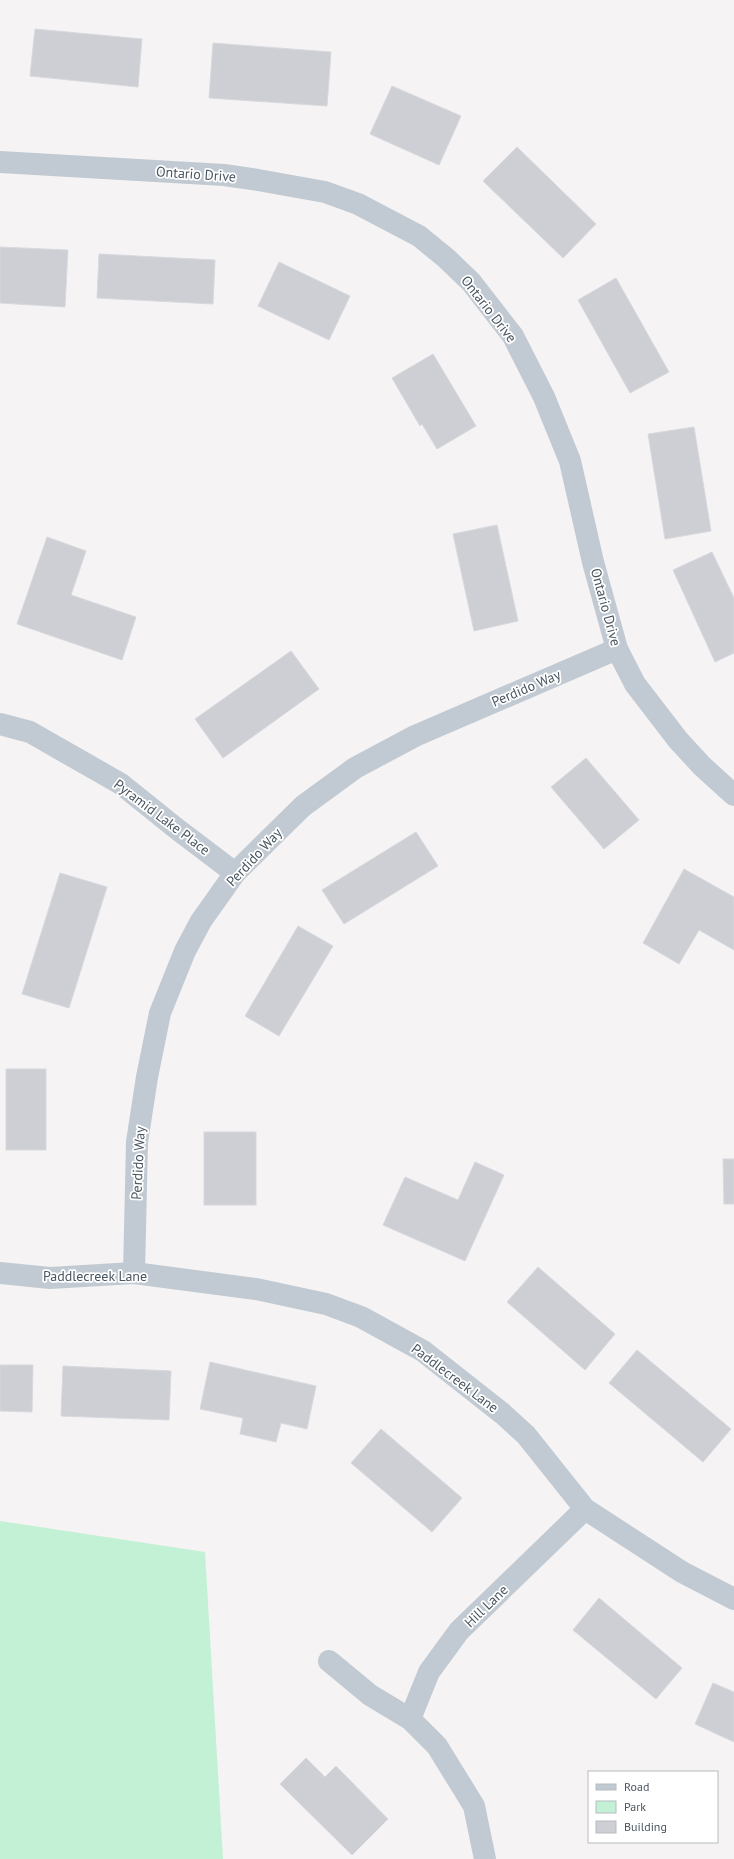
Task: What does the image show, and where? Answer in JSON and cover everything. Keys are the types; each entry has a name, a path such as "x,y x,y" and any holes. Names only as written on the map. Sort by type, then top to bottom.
{"street":[{"name":"Ontario Drive","path":"0,162 224,175 258,180 325,192 358,204 419,236 471,282 513,336 544,397 570,461 593,562 617,649 636,684 678,740 702,766 734,795"},
{"name":"Perdido Way","path":"134,1273 137,1142 147,1077 160,1013 185,951 201,921 235,873 303,806 355,768 415,736 617,649"},
{"name":"Pyramid Lake Place","path":"0,724 30,732 121,784 176,830 235,873"},
{"name":"Paddlecreek Lane","path":"0,1273 50,1278 134,1273 256,1289 326,1304 360,1317 423,1351 503,1414 526,1435 586,1509 682,1572 734,1599"},
{"name":"Hill Lane","path":"410,1719 429,1672 459,1631 586,1509"},
{"path":"329,1661 370,1695 410,1719 437,1746 474,1806 485,1859"}],"green space":[{"path":"0,1521 205,1552 223,1859 0,1859"}],"building":[{"path":"35,29 142,39 138,87 30,76"},
{"path":"213,43 331,52 327,106 209,98"},
{"path":"392,86 461,116 439,165 370,134"},
{"path":"517,147 596,224 563,258 483,181"},
{"path":"0,247 68,250 65,307 0,303"},
{"path":"99,254 215,260 213,304 97,298"},
{"path":"279,262 350,296 329,340 258,306"},
{"path":"616,278 669,372 630,393 578,300"},
{"path":"433,354 476,426 437,449 422,424 420,426 392,378"},
{"path":"694,427 711,531 665,539 648,434"},
{"path":"497,525 518,621 474,631 453,534"},
{"path":"47,537 86,551 71,595 136,617 122,660 17,624"},
{"path":"712,552 734,598 734,653 715,662 673,570"},
{"path":"291,651 319,689 223,758 195,719"},
{"path":"586,758 639,820 604,849 551,787"},
{"path":"416,832 438,866 344,924 322,890"},
{"path":"684,869 734,897 734,950 699,930 679,964 643,943"},
{"path":"60,873 107,887 69,1008 22,994"},
{"path":"298,926 333,946 279,1036 245,1016"},
{"path":"6,1069 46,1069 46,1150 6,1150"},
{"path":"204,1132 256,1132 256,1205 204,1205"},
{"path":"723,1159 734,1159 734,1204 724,1204"},
{"path":"475,1162 504,1175 465,1261 383,1225 405,1177 458,1200"},
{"path":"538,1267 615,1334 585,1370 507,1302"},
{"path":"637,1350 731,1429 703,1462 609,1383"},
{"path":"210,1362 316,1386 307,1429 281,1423 276,1442 240,1434 243,1418 200,1409"},
{"path":"0,1365 33,1365 32,1412 0,1411"},
{"path":"63,1366 171,1371 169,1420 61,1416"},
{"path":"381,1429 462,1498 432,1532 351,1463"},
{"path":"599,1598 682,1668 656,1699 573,1630"},
{"path":"713,1683 734,1692 734,1742 695,1724"},
{"path":"306,1758 325,1777 336,1766 388,1819 352,1855 280,1784"}]}
